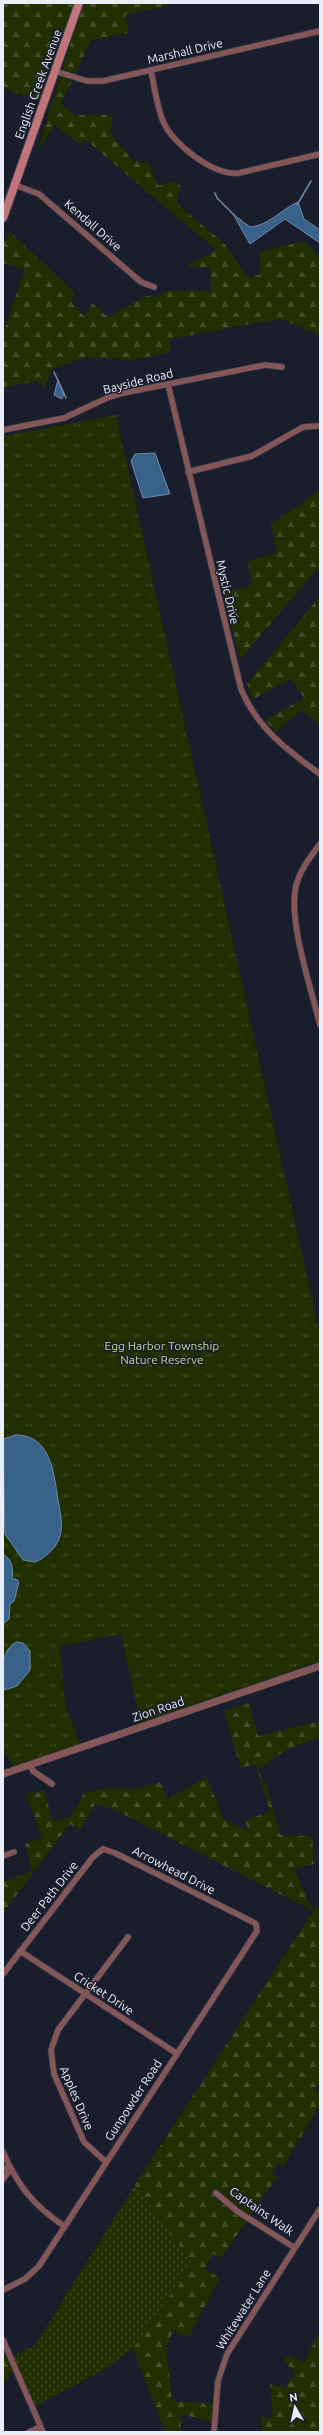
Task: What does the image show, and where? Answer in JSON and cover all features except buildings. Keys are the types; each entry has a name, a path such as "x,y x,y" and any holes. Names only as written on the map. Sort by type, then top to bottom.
{"main road":[{"name":"English Creek Avenue","path":"3,218 79,3"}],"street":[{"name":"Marshall Drive","path":"55,71 84,80 99,82 320,31"},
{"path":"151,70 165,126 175,138 210,167 224,173 239,173 320,154"},
{"name":"Kendall Drive","path":"15,185 37,193 141,282 154,287"},
{"name":"Bayside Road","path":"3,430 64,418 115,395 265,365 282,367"},
{"name":"Mystic Drive","path":"168,384 234,664 245,698 257,719 271,735 320,774"},
{"path":"188,472 252,456 303,427 318,426"},
{"path":"320,844 302,870 296,885 294,905 298,934 320,1025"},
{"name":"Zion Road","path":"3,1774 320,1666"},
{"path":"30,1765 33,1771 52,1784"},
{"name":"Arrowhead Drive","path":"98,1851 103,1849 115,1852 239,1915"},
{"name":"Deer Path Drive","path":"3,1974 98,1851"},
{"path":"3,1856 14,1852"},
{"name":"Gunpowder Road","path":"3,2290 25,2279 39,2266 176,2054 255,1936 257,1931 256,1924 239,1915"},
{"name":"Apples Drive","path":"106,2162 84,2142 54,2074 51,2060 54,2036 128,1937"},
{"name":"Cricket Drive","path":"20,1951 176,2054"},
{"path":"3,2152 25,2192 36,2206 64,2226"},
{"path":"3,2168 11,2169"},
{"path":"3,2179 11,2169"},
{"name":"Captains Walk","path":"216,2193 237,2211 294,2248"},
{"name":"Whitewater Lane","path":"214,2432 218,2381 227,2354 320,2208"},
{"path":"3,2340 41,2429 29,2432"}],"green space":[{"path":"3,3 75,3 67,28 55,45 47,69 40,102 3,88"},
{"path":"83,3 177,3 125,15 129,33 91,40 61,104 75,115 113,115 110,133 133,161 148,162 159,186 171,181 180,185 177,204 224,243 248,278 260,274 260,251 305,241 320,257 320,335 280,319 169,339 171,352 132,360 86,357 51,370 45,389 38,381 3,387 3,333 25,270 3,263 3,247 9,231 75,293 71,302 85,317 92,303 108,317 146,296 156,297 166,291 211,291 210,267 185,267 216,250 85,139 80,144 55,125 37,152"},
{"name":"Egg Harbor Township Nature Reserve","path":"116,415 320,1335 320,1661 140,1723 121,1634 60,1646 65,1703 80,1745 15,1767 3,1750 3,436"},
{"path":"320,490 320,566 240,659 223,592 252,586 248,561 277,553 271,524"},
{"path":"320,596 320,725 301,710 276,732 265,720 304,698 291,679 253,699 247,684"},
{"path":"249,1703 258,1736 320,1721 320,1737 279,1754 259,1771 267,1787 280,1835 312,1836 314,1864 294,1869 311,1907 320,1908 320,2082 315,2090 320,2094 320,2105 283,2167 278,2162 271,2173 277,2177 221,2258 213,2254 205,2269 220,2278 188,2338 174,2330 166,2346 172,2401 217,2404 217,2424 182,2414 180,2432 165,2432 133,2349 192,2263 135,2185 313,1911 111,1808 95,1804 80,1830 70,1824 3,1913 3,1882 32,1871 25,1844 42,1838 26,1794 44,1790 53,1822 72,1816 84,1793 107,1788 136,1789 161,1782 167,1799 207,1777 223,1819 248,1830 245,1820 270,1812 256,1764 241,1768 224,1711"},
{"path":"135,2185 192,2263 133,2349 103,2370 32,2408 10,2358 35,2345"},
{"path":"320,2330 320,2432 261,2432 261,2416 273,2418 270,2384 285,2388 295,2373 284,2361 288,2355 304,2363"},
{"path":"3,2342 15,2370 3,2383"}],"water":[{"path":"298,202 304,219 320,230 320,243 285,219 250,244 233,214 250,227 257,226"},
{"path":"58,380 64,394 62,399 54,395"},
{"path":"155,453 170,494 143,498 131,461 135,454"},
{"path":"16,1435 28,1437 37,1442 44,1449 49,1458 55,1479 61,1514 61,1530 57,1543 49,1553 35,1562 23,1560 5,1534 3,1439"},
{"path":"3,1554 11,1562 12,1579 16,1579 19,1582 14,1601 10,1604 9,1619 3,1624"},
{"path":"17,1642 23,1643 30,1651 30,1670 17,1686 4,1690 2,1677 3,1663 7,1650 11,1645"}],"waterway":[{"path":"297,205 311,181"},
{"path":"215,193 217,198 234,215"},
{"path":"54,372 66,398"}]}
